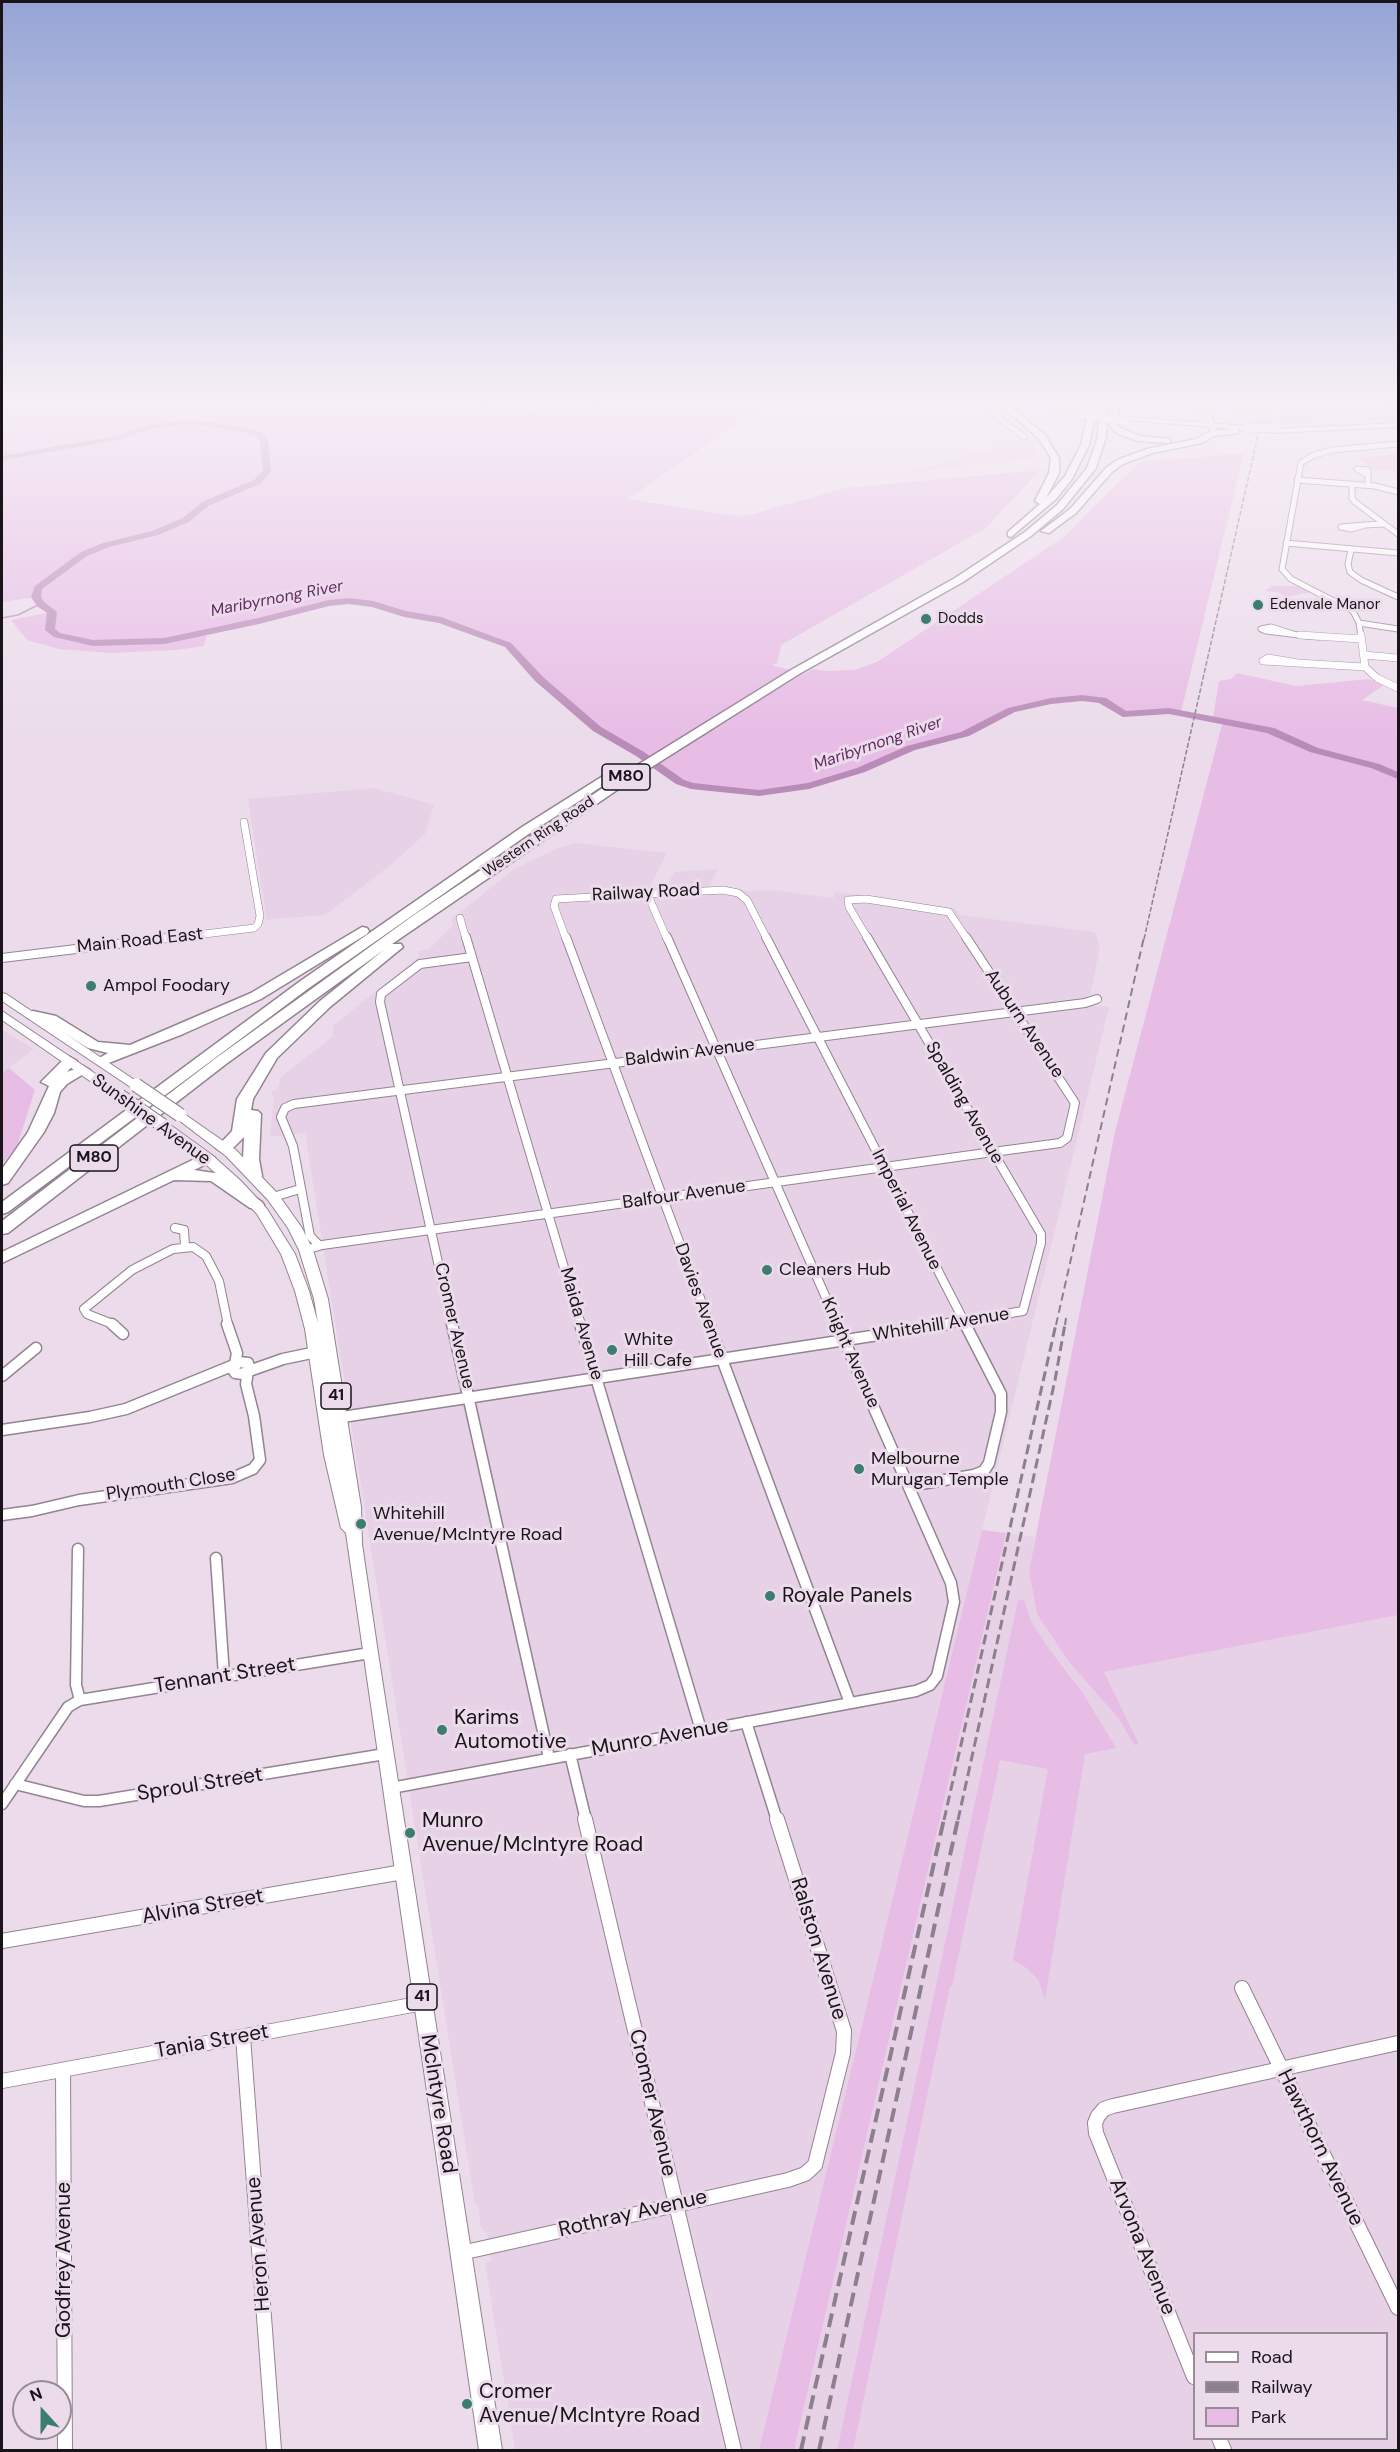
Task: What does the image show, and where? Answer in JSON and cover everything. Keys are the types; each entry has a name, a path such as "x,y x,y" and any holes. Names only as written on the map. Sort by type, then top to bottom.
{"highway":[{"path":"1029,519 1032,514"},
{"name":"Western Ring Road","path":"956,574 1034,514"},
{"name":"Western Ring Road","path":"2,1229 212,1068 383,944 635,772 956,574 1028,534 1051,514"},
{"path":"956,574 993,564 1070,514"},
{"name":"Western Ring Road","path":"2,1209 214,1050 434,890 781,668 935,580"},
{"path":"101,1061 178,1031 256,996 434,890"},
{"path":"254,1176 251,1156 256,1083 260,1071 296,1030 462,890"},
{"path":"33,1015 51,1019 93,1045 110,1049 133,1048"},
{"path":"2,1180 23,1154 36,1132 46,1113 53,1091 77,1066"},
{"path":"224,1148 240,1132 245,1099 256,1083"},
{"path":"2,1258 22,1246 161,1182 207,1158"},
{"path":"161,1182 194,1175 215,1177 256,1205"}],"main road":[{"name":"Sunshine Avenue","path":"2,996 180,1115 224,1148 273,1197"},
{"name":"Sunshine Avenue","path":"2,1016 207,1158 256,1205 285,1249"},
{"path":"77,1066 101,1061"},
{"path":"207,1158 224,1148"},
{"path":"273,1197 268,1204 279,1223 285,1249 312,1248"},
{"name":"McIntyre Road","path":"273,1197 312,1248 321,1299 323,1351 343,1510 354,1544 491,2451"},
{"name":"McIntyre Road","path":"285,1249 323,1351"}],"street":[{"path":"1291,514 1282,563 1284,573 1296,582 1353,611 1359,624 1365,668"},
{"path":"1371,514 1398,534"},
{"path":"1366,525 1384,524"},
{"path":"1286,543 1398,553"},
{"path":"1351,550 1348,564 1350,573 1398,597"},
{"path":"1359,624 1398,629"},
{"path":"1293,634 1361,639"},
{"path":"1364,655 1398,658"},
{"path":"1298,663 1365,668 1377,678 1398,688"},
{"name":"Main Road East","path":"2,956 254,928 260,918 244,822"},
{"name":"Railway Road","path":"556,899 723,890 735,892"},
{"name":"Imperial Avenue","path":"735,892 747,900 1002,1399 989,1462 984,1471 909,1486"},
{"name":"Knight Avenue","path":"647,893 951,1583 954,1596 937,1676 930,1685"},
{"name":"Davies Avenue","path":"556,899 554,906 850,1703"},
{"name":"Auburn Avenue","path":"848,900 862,899 948,911 1075,1101 1068,1134 1063,1142"},
{"name":"Spalding Avenue","path":"848,900 849,907 1042,1237 1025,1307 1021,1312"},
{"name":"Maida Avenue","path":"460,918 701,1730"},
{"name":"Cromer Avenue","path":"472,957 420,964 380,996 549,1758"},
{"name":"Baldwin Avenue","path":"285,1108 299,1103 1016,1012 1085,1003 1097,999"},
{"name":"McIntyre Road","path":"285,1108 281,1118 292,1140 312,1248"},
{"name":"Balfour Avenue","path":"312,1248 1063,1142"},
{"path":"273,1197 300,1190"},
{"path":"175,1228 184,1230 185,1247"},
{"path":"123,1334 115,1325 83,1311 85,1306 132,1270 172,1249 193,1247 203,1253 216,1274 225,1317 237,1353 248,1367"},
{"name":"Whitehill Avenue","path":"333,1418 1021,1312"},
{"path":"2,1376 36,1348"},
{"path":"2,1430 113,1413 146,1402 200,1378 323,1351"},
{"path":"235,1369 237,1353"},
{"name":"Plymouth Close","path":"2,1515 32,1511 79,1500 232,1478 253,1469 260,1460 254,1416 246,1384 248,1367"},
{"name":"Plymouth Close","path":"235,1369 246,1384"},
{"path":"2,1804 68,1707 80,1700 76,1685 78,1549"},
{"path":"216,1558 224,1676"},
{"name":"Tennant Street","path":"80,1700 370,1653"},
{"name":"Munro Avenue","path":"390,1788 916,1691 930,1685"},
{"name":"Ralston Avenue","path":"746,1722 844,2031 843,2053 826,2128 815,2165 805,2175"},
{"name":"Sproul Street","path":"15,1784 84,1801 99,1801 385,1754"},
{"name":"Cromer Avenue","path":"570,1754 734,2451"},
{"name":"Alvina Street","path":"2,1941 404,1872"},
{"name":"Hawthorn Avenue","path":"1242,1988 1398,2308"},
{"name":"Tania Street","path":"2,2081 423,2003"},
{"name":"Heron Avenue","path":"243,2037 274,2451"},
{"path":"1281,2069 1398,2043"},
{"name":"Arvona Avenue","path":"1193,2375 1096,2133 1095,2123 1104,2109 1113,2106 1281,2069"},
{"name":"Godfrey Avenue","path":"63,2070 65,2451"},
{"name":"Rothray Avenue","path":"461,2253 805,2175"}],"shaded area":[{"path":"374,788 434,805 425,834 392,864 325,915 271,919 267,922 248,799"},
{"path":"576,843 667,853 648,890 665,890 674,872 718,869 708,888 771,890 833,898 836,892 955,908 960,915 1095,932 1100,948 1090,996 1096,1006 1109,1007 759,2450 515,2450 485,2263 491,2261 487,2233 481,2228 478,2205 475,2205 305,1133 270,1137 274,1097 271,1094 272,1091 278,1089 281,1077 333,1036 333,1026 419,956 418,951 428,950 453,925 452,919 514,869 560,847"},
{"path":"2,1030 34,1049 2,1073"},
{"path":"1006,1533 1035,1537 1029,1571 1037,1614 1069,1662 1119,1719 1134,1745 1139,1743 1103,1672 1398,1615 1398,2450 844,2450 994,1752 1096,1714 1031,1621 1024,1601 1018,1601 837,2450 794,2450"}],"green space":[{"path":"2,514 726,514 742,517 751,514 999,514 986,528 781,645 777,663 772,665 803,674 813,669 855,670 877,662 1065,536 1087,514 1229,514 1181,712 1130,715 1123,714 1102,700 1082,698 1051,701 1012,710 965,734 898,753 837,779 809,786 759,793 713,790 680,782 640,754 597,729 539,679 508,645 450,622 404,614 373,604 339,601 208,631 204,646 176,650 110,653 59,649 27,640 11,620 51,612 40,604 36,597 2,602"},
{"path":"1272,586 1298,586 1312,592 1288,597 1276,592 1265,591"},
{"path":"1237,673 1296,686 1369,679 1384,685 1362,700 1398,708 1398,1615 1104,1672 1139,1744 1134,1745 1119,1719 1069,1662 1037,1614 1029,1571 1115,1132 1223,721 1213,718 1219,681 1231,679"},
{"path":"9,1068 35,1090 17,1146 2,1164 2,1073"},
{"path":"982,1530 1006,1533 794,2450 759,2450"},
{"path":"1018,1600 1024,1600 1031,1621 1083,1693 1116,1748 1085,1754 1045,2000 1039,1981 1028,1969 1013,1960 1048,1769 1000,1760 952,1986 950,1986 853,2450 837,2450"}],"waterway":[{"name":"Maribyrnong River","path":"193,514 186,520 155,533 106,545 84,554 38,588 36,597 40,604 52,612 50,630 57,635 93,643 164,641 259,621 329,603 349,601 373,604 404,614 441,620 508,645 539,679 597,729 640,754 680,782 691,786 759,793 809,786 861,770 911,748 965,734 1012,710 1051,701 1082,698 1102,700 1123,714 1169,711 1270,730 1314,750 1375,766 1398,776"},
{"path":"2,618 18,615 40,604"}],"railway":[{"path":"1144,939 1240,514"},
{"path":"1056,1325 1144,937"},
{"path":"1065,1325 1066,1318"},
{"path":"944,1820 1056,1324"},
{"path":"958,1820 1055,1380 1065,1324"},
{"path":"801,2450 944,1819"},
{"path":"819,2450 958,1819"}],"place":[{"name":"Edenvale Manor","path":"1258,605"},
{"name":"Dodds","path":"926,619"},
{"name":"Ampol Foodary","path":"91,986"},
{"name":"Cleaners Hub","path":"767,1270"},
{"name":"White Hill Cafe","path":"612,1350"},
{"name":"Melbourne Murugan Temple","path":"859,1469"},
{"name":"Whitehill Avenue/McIntyre Road","path":"361,1524"},
{"name":"Royale Panels","path":"770,1596"},
{"name":"Karims Automotive","path":"442,1730"},
{"name":"Munro Avenue/McIntyre Road","path":"410,1833"},
{"name":"Cromer Avenue/McIntyre Road","path":"467,2404"}]}
